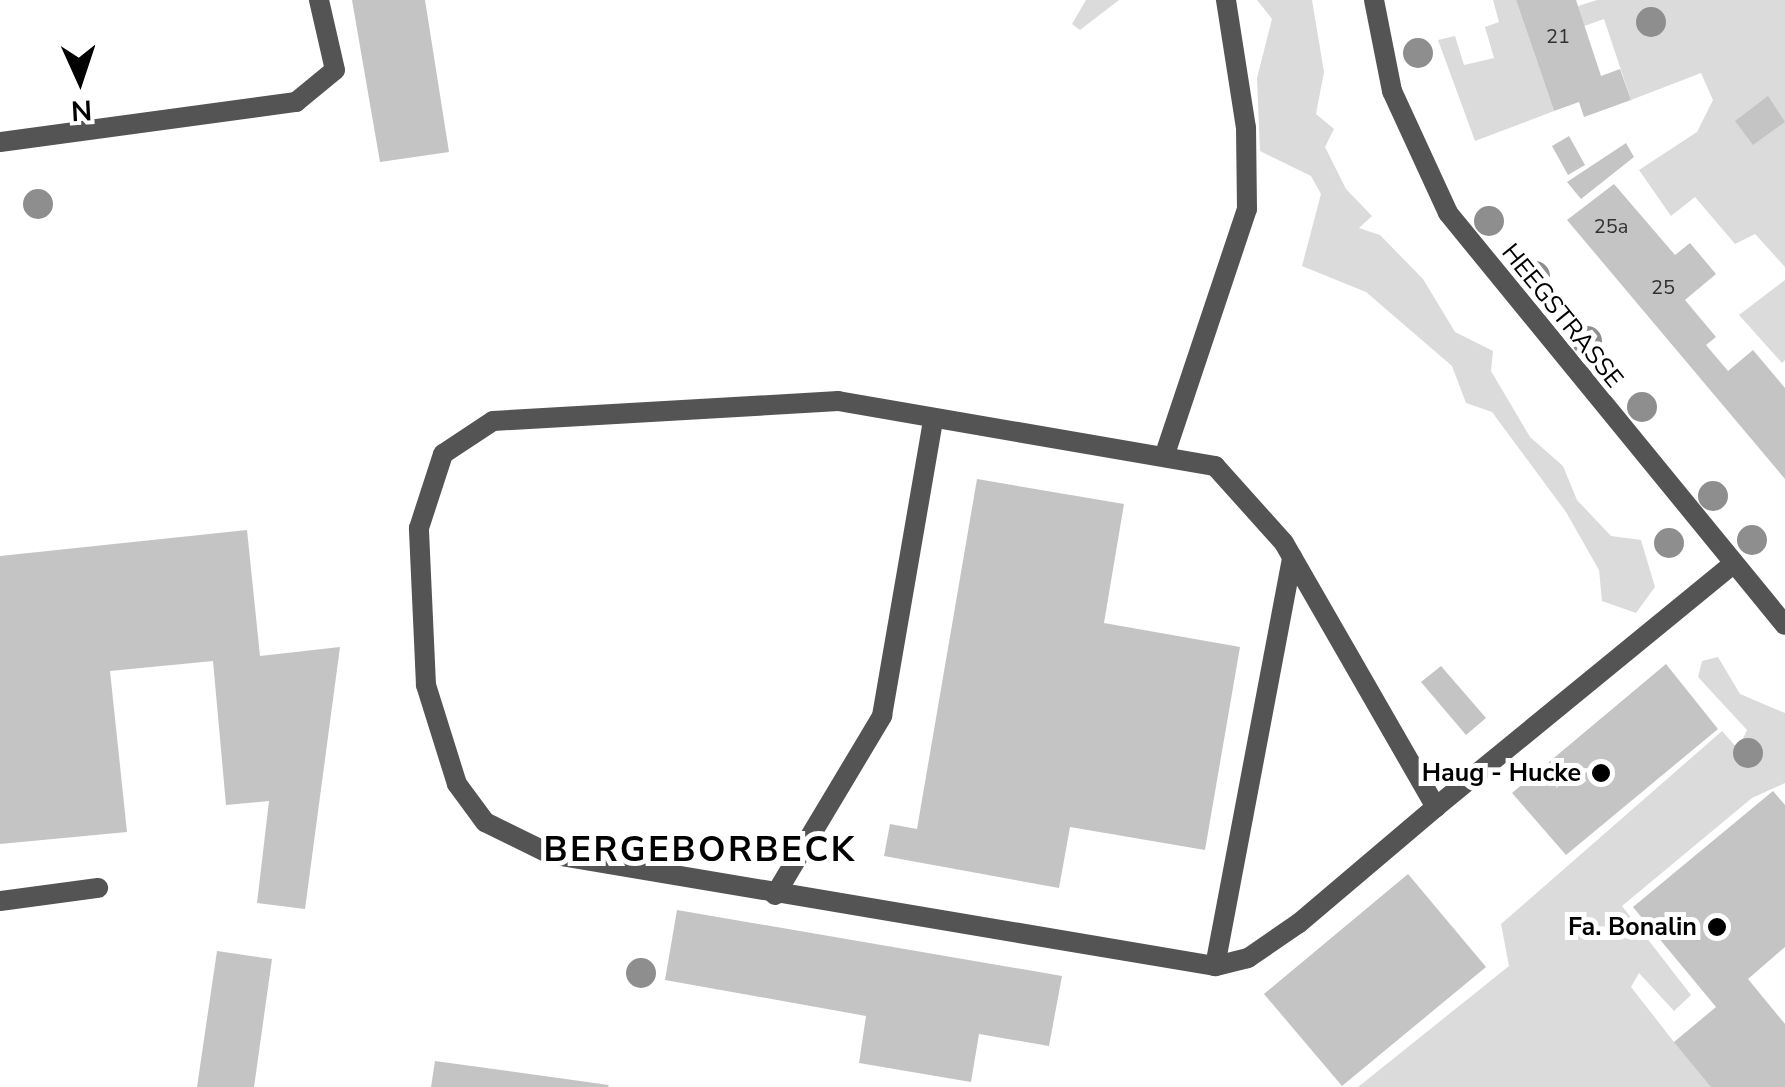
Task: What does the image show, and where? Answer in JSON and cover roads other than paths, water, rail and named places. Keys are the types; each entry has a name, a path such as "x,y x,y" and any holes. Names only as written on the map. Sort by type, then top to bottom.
{"street":[{"path":"0,142 296,102 335,70 319,0"},
{"path":"1166,452 1249,193 1226,0"},
{"name":"HEEGSTRASSE","path":"1374,0 1392,91 1438,197 1785,625"},
{"path":"1436,807 1292,557 1215,466 1166,452 805,400 515,418 472,427 432,476 419,528 426,685 468,806 550,854 775,895 1214,966 1248,958 1300,923 1734,564"},
{"path":"775,895 882,716 933,421"},
{"path":"1214,966 1292,557"},
{"path":"0,902 98,888"}],"place":[{"name":"Haug - Hucke","path":"1601,773"},
{"name":"Fa. Bonalin","path":"1717,927"}],"district":[{"name":"BERGEBORBECK","path":"700,850"}]}
